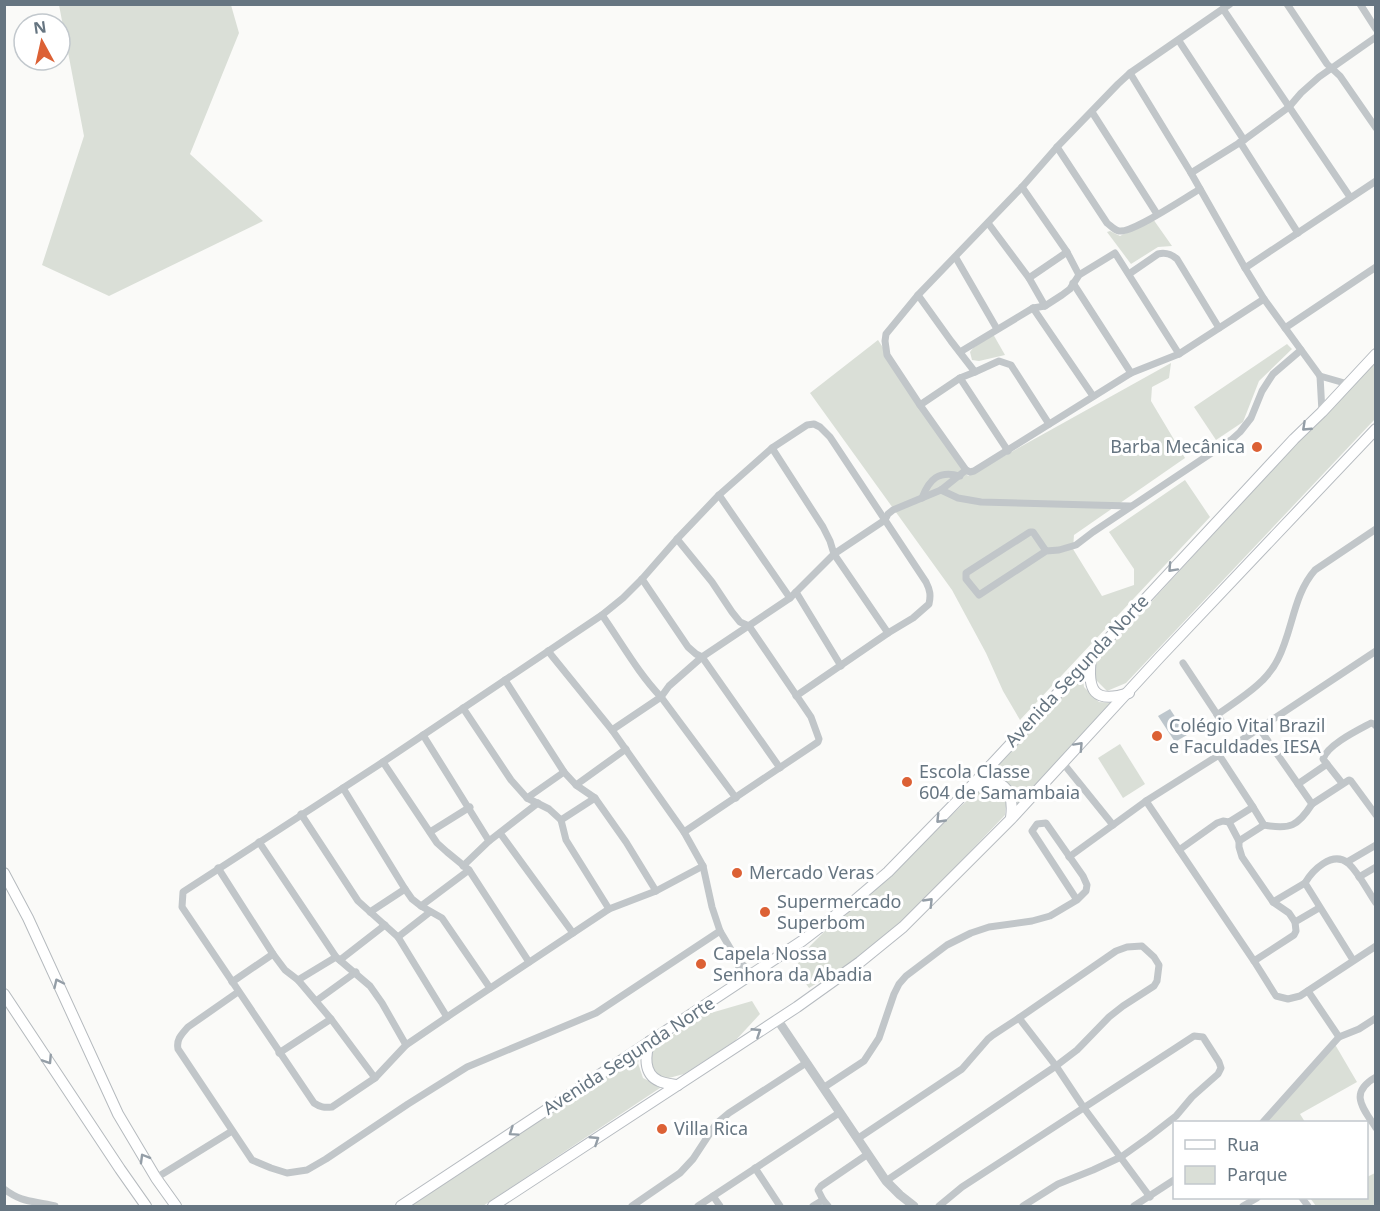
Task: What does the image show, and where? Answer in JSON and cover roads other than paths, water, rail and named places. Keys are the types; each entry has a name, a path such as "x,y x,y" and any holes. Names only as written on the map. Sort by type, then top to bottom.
{"main road":[{"name":"Avenida Segunda Norte","path":"401,1206 802,942 888,872 966,792 1121,623 1376,354"},
{"path":"493,1206 777,1019 883,944 916,915 1011,819 1160,657 1373,434"},
{"path":"1091,658 1090,684 1094,691 1108,697 1129,693"},
{"path":"966,792 989,782 1003,786 1012,799 1011,819"},
{"path":"4,873 28,918 118,1114 156,1179 176,1206"},
{"path":"4,994 146,1206"},
{"path":"650,1041 646,1056 650,1074 657,1080 678,1084"}],"street":[{"path":"1287,4 1327,64 1340,76 1376,128"},
{"path":"1360,4 1376,28"},
{"path":"1264,299 1179,354 1131,373 1008,451 969,472 887,355 885,340 887,331 918,295 956,258 1118,84 1130,73 1227,7 1289,107 1350,198"},
{"path":"1191,173 1242,141 1289,107 1306,88 1331,67 1376,37"},
{"path":"1179,41 1298,233"},
{"path":"1130,73 1264,299 1320,376 1322,412"},
{"path":"1092,112 1157,214"},
{"path":"1057,147 1107,223 1120,231 1134,227 1200,189"},
{"path":"1245,268 1376,181"},
{"path":"1022,187 1067,252 1079,275"},
{"path":"988,223 1029,278 1045,306"},
{"path":"1029,278 1067,252"},
{"path":"960,352 1033,308 1045,306 1070,289 1079,275 1115,253 1179,354"},
{"path":"1129,274 1158,254 1173,255 1219,328"},
{"path":"956,258 998,329"},
{"path":"1285,328 1376,267"},
{"path":"1073,283 1131,373"},
{"path":"918,295 975,372"},
{"path":"1033,308 1093,396"},
{"path":"1046,551 1033,532 1030,532 966,573 966,579 979,595 1046,551 1076,545 1240,432 1251,418 1265,385 1273,374 1301,350"},
{"path":"920,405 960,378 999,361 1011,365 1049,424"},
{"path":"1320,376 1348,384"},
{"path":"960,378 1008,451"},
{"path":"703,867 656,891 609,909 406,1045 375,1078 332,1107 320,1107 314,1103 182,907 183,892 383,762 602,615 642,579 718,495 772,448 807,425 814,424 830,436 926,582 930,590 930,598 925,609 796,696"},
{"path":"772,448 824,527 834,554 888,633"},
{"path":"612,730 661,697 669,686 702,657 789,598 834,554 885,520 893,510 941,490 966,470"},
{"path":"922,498 927,486 934,478 951,473 960,476"},
{"path":"941,490 958,498 981,502 1130,506"},
{"path":"718,495 789,598"},
{"path":"1217,715 1246,695 1270,673 1278,660 1298,597 1308,578 1315,570 1376,530"},
{"path":"677,539 712,582 740,622 749,626 811,717 819,739 818,742 684,832"},
{"path":"642,579 688,647 702,657 780,768"},
{"path":"796,592 841,666"},
{"path":"602,615 643,676 736,798"},
{"path":"548,651 612,730 684,832 703,867 720,931 736,958 752,974"},
{"path":"1069,857 1146,801 1375,654"},
{"path":"1183,663 1228,731"},
{"path":"505,680 564,772 576,785 595,798 656,891"},
{"path":"463,708 511,780 527,798 549,809 561,820 566,840 609,909"},
{"path":"1342,783 1323,759 1325,754 1346,737 1371,723 1376,726"},
{"path":"1259,728 1311,804"},
{"path":"423,735 470,807 489,841"},
{"path":"576,785 626,749"},
{"path":"1219,755 1264,825"},
{"path":"383,762 437,843 466,868 529,962"},
{"path":"1063,763 1113,825"},
{"path":"1298,784 1327,764"},
{"path":"527,798 564,772"},
{"path":"1239,841 1264,825 1279,828 1292,826 1299,821 1311,804 1347,780 1351,781 1376,815"},
{"path":"343,788 412,899 442,918 490,988"},
{"path":"561,820 595,798"},
{"path":"1146,801 1276,996 1294,998 1376,946"},
{"path":"421,906 466,868 489,841 538,803"},
{"path":"430,832 470,807"},
{"path":"1179,850 1217,822 1229,822 1253,807"},
{"path":"301,814 357,901 398,937 447,1017"},
{"path":"1229,822 1239,841 1242,857 1273,902 1289,914 1295,922 1294,935 1254,961"},
{"path":"823,1088 864,1061 879,1038 899,984 928,958 947,945 988,927 1050,916 1077,900 1086,891 1083,876 1046,823 1037,824 1032,831 1077,900"},
{"path":"500,833 573,933"},
{"path":"259,842 338,958 370,986 406,1045"},
{"path":"1347,862 1376,845"},
{"path":"1273,902 1305,883 1316,868 1324,863 1341,859 1347,862 1359,877 1376,903"},
{"path":"1359,877 1376,867"},
{"path":"218,868 273,954 331,1019 375,1078"},
{"path":"1305,883 1353,960"},
{"path":"370,912 405,889"},
{"path":"1295,922 1319,908"},
{"path":"398,937 430,912"},
{"path":"298,980 338,958 385,925"},
{"path":"238,992 188,1027 177,1041 178,1049 252,1160 287,1173 307,1170 326,1159 467,1067 596,1013 720,931"},
{"path":"857,1139 962,1069 987,1039 1116,951 1126,947 1142,946 1154,957 1159,965 1154,986 1109,1017 1077,1050 1056,1066 886,1181"},
{"path":"232,982 273,954"},
{"path":"736,958 742,981"},
{"path":"316,1001 356,972"},
{"path":"1308,991 1339,1037"},
{"path":"1019,1018 1150,1197"},
{"path":"1264,1121 1339,1037 1359,1029 1376,1018"},
{"path":"279,1053 331,1019"},
{"path":"777,1019 886,1181 914,1206"},
{"path":"939,1206 962,1187 1194,1036 1203,1037 1221,1068 1218,1074 1192,1097 1176,1116 1121,1157 1058,1184 1023,1206"},
{"path":"632,1206 680,1173 693,1159 716,1124 729,1113 806,1063"},
{"path":"1376,1077 1363,1087 1360,1094 1360,1104 1376,1128"},
{"path":"698,1206 839,1113"},
{"path":"156,1179 232,1131"},
{"path":"813,1206 825,1203 818,1190 821,1186 868,1154"},
{"path":"755,1168 780,1206"},
{"path":"1139,1205 1173,1181"},
{"path":"4,1189 25,1201 55,1206"},
{"path":"713,1196 720,1206"}],"place":[{"name":"Barba Mecânica","path":"1257,447"},
{"name":"Colégio Vital Brazil e Faculdades IESA","path":"1157,736"},
{"name":"Escola Classe 604 de Samambaia","path":"907,782"},
{"name":"Mercado Veras","path":"737,873"},
{"name":"Supermercado Superbom","path":"765,912"},
{"name":"Capela Nossa Senhora da Abadia","path":"701,964"},
{"name":"Villa Rica","path":"662,1129"}]}
